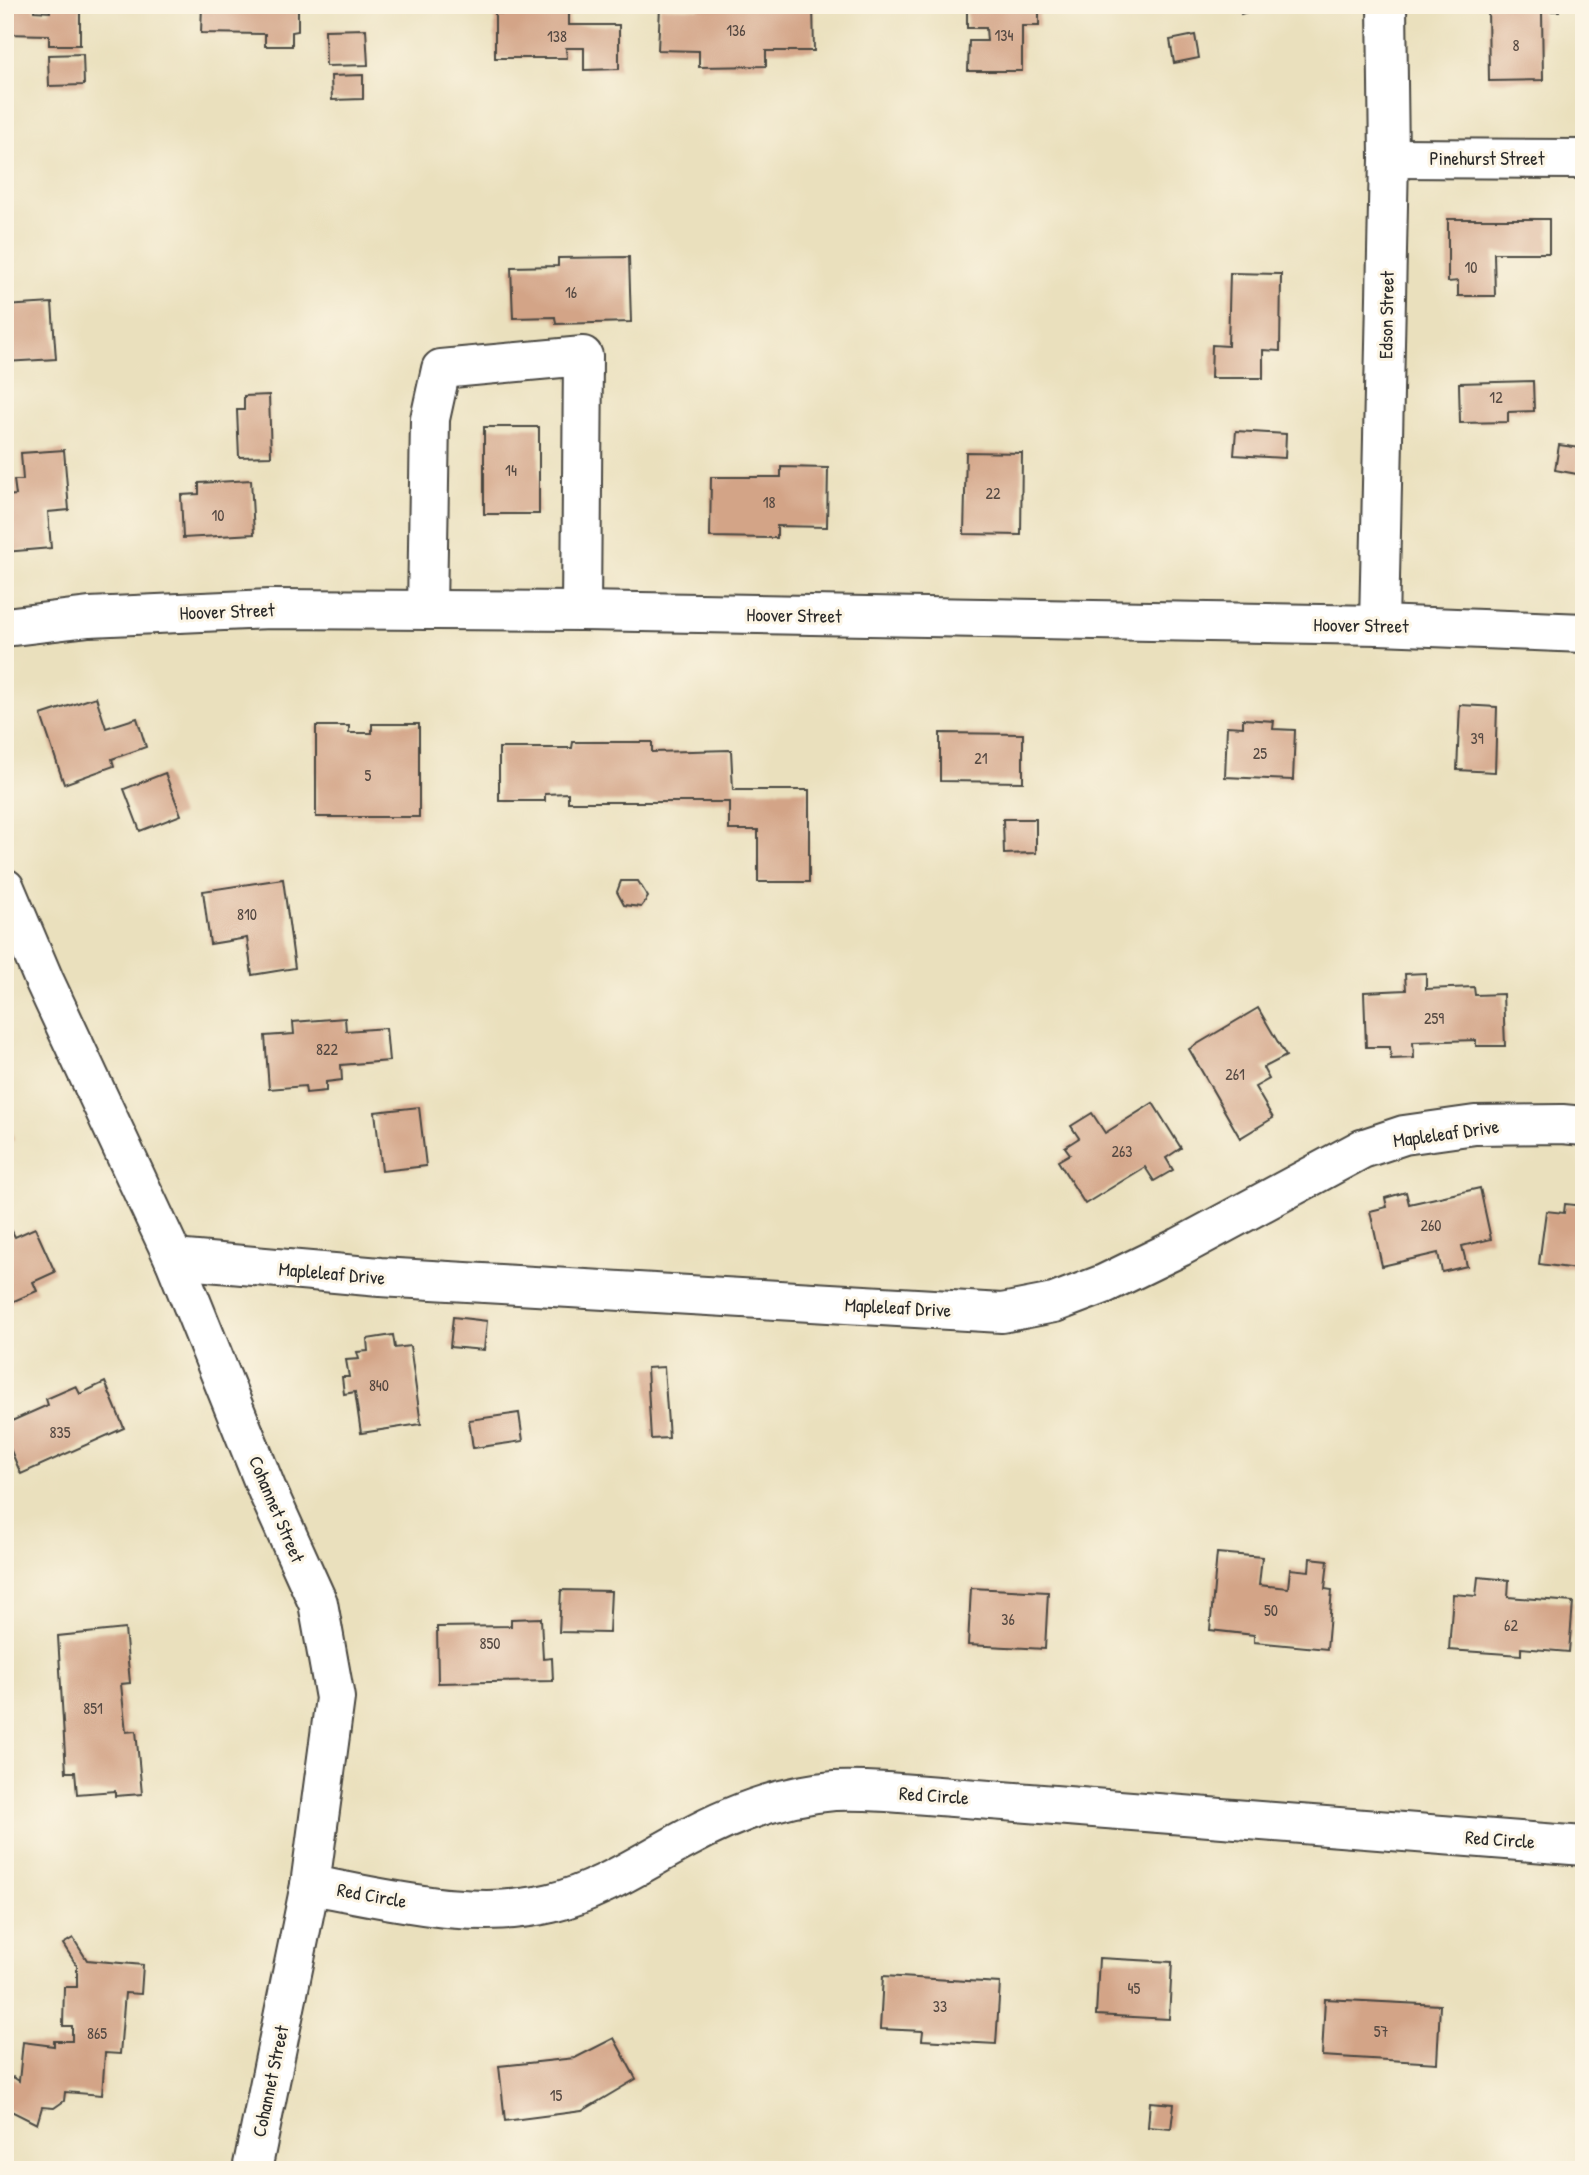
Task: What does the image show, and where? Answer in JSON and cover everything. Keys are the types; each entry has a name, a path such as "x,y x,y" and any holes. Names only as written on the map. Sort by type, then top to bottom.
{"street":[{"name":"Edson Street","path":"1379,625 1389,158 1387,5"},
{"name":"Pinehurst Street","path":"1389,158 1584,159"},
{"path":"427,610 430,419 441,369 583,356 581,611"},
{"name":"Hoover Street","path":"5,627 89,617 243,610 427,610 1379,625 1584,633"},
{"name":"Cohannet Street","path":"5,888 44,980 174,1259 267,1490 318,1603 335,1698 310,1885 251,2170"},
{"name":"Mapleleaf Drive","path":"174,1259 380,1277 1002,1313 1054,1303 1104,1284 1180,1247 1362,1149 1404,1135 1475,1125 1584,1126"},
{"name":"Red Circle","path":"310,1885 454,1909 501,1912 552,1903 600,1885 730,1817 778,1800 835,1791 887,1792 1584,1846"}],"building":[{"path":"5,5 34,5 34,11 50,12 50,5 80,5 80,45 49,45 49,35 5,34"},
{"path":"202,5 298,5 298,31 292,32 292,46 265,46 265,34 201,33"},
{"path":"517,5 569,5 569,25 619,25 619,69 584,70 584,48 566,48 567,58 495,58 495,13 517,14"},
{"path":"699,5 813,5 814,51 766,51 766,66 699,67 699,51 658,50 660,7 699,9"},
{"path":"967,5 1039,5 1039,26 1022,26 1022,71 968,71 969,41 987,41 986,28 967,28"},
{"path":"1238,5 1265,5 1265,6 1241,14"},
{"path":"1488,5 1559,5 1559,11 1542,11 1543,80 1489,81"},
{"path":"366,29 368,65 326,66 325,30"},
{"path":"1195,35 1199,58 1174,63 1170,40"},
{"path":"83,54 84,85 49,86 48,55"},
{"path":"363,75 363,99 332,100 331,76"},
{"path":"1448,219 1549,219 1549,253 1494,253 1495,296 1458,296 1458,281 1448,282"},
{"path":"629,257 631,322 556,324 555,317 513,318 511,267 558,266 558,258"},
{"path":"1230,273 1281,274 1280,351 1263,350 1263,378 1211,378 1212,345 1228,346"},
{"path":"52,303 56,359 5,362 5,306"},
{"path":"1533,381 1534,411 1508,412 1508,422 1460,423 1459,383"},
{"path":"269,395 271,456 239,457 237,410 244,410 244,396"},
{"path":"484,427 539,427 539,514 484,514"},
{"path":"1236,431 1286,434 1285,458 1234,455"},
{"path":"1559,445 1581,448 1577,474 1555,470"},
{"path":"64,450 69,510 48,512 51,548 5,552 5,496 16,495 14,480 23,480 21,453"},
{"path":"966,452 1022,453 1021,535 964,534"},
{"path":"781,467 828,468 827,527 777,526 777,538 710,537 711,477 781,477"},
{"path":"251,480 254,534 183,538 181,495 199,494 199,483"},
{"path":"96,697 106,728 137,718 146,747 112,759 114,766 64,784 41,715"},
{"path":"1460,705 1497,707 1495,772 1457,770"},
{"path":"1243,719 1274,721 1273,729 1295,730 1293,780 1225,777 1227,726 1243,727"},
{"path":"372,724 419,724 419,817 316,817 316,726 349,726 349,733 372,733"},
{"path":"940,733 1023,734 1023,782 940,781"},
{"path":"573,742 652,742 652,752 731,750 733,790 809,790 809,882 758,882 758,830 729,830 729,802 568,802 568,793 545,794 545,801 499,801 499,748 572,748"},
{"path":"165,773 181,815 140,831 124,789"},
{"path":"1003,819 1036,819 1036,853 1004,854"},
{"path":"283,879 295,968 252,975 247,938 210,944 203,891"},
{"path":"621,881 638,881 648,897 641,907 624,905 617,892"},
{"path":"1426,973 1426,989 1474,987 1475,995 1503,994 1505,1046 1476,1046 1476,1040 1413,1042 1414,1058 1391,1059 1390,1047 1366,1047 1364,992 1406,990 1405,974"},
{"path":"1258,1008 1286,1056 1263,1068 1269,1079 1255,1087 1273,1118 1240,1138 1189,1049"},
{"path":"345,1018 346,1031 386,1028 389,1061 341,1065 342,1080 326,1082 326,1091 306,1093 305,1086 269,1089 265,1036 294,1034 293,1022"},
{"path":"1153,1103 1181,1148 1166,1158 1173,1170 1154,1181 1145,1167 1085,1204 1058,1161 1070,1154 1065,1147 1079,1138 1071,1126 1092,1113 1105,1133"},
{"path":"419,1107 426,1166 382,1171 375,1112"},
{"path":"5,1114 14,1140 5,1143"},
{"path":"1480,1188 1491,1239 1462,1246 1467,1266 1442,1272 1438,1253 1382,1266 1370,1211 1387,1207 1385,1198 1406,1192 1409,1204"},
{"path":"1565,1204 1584,1206 1584,1270 1539,1264 1546,1211 1564,1213"},
{"path":"35,1228 55,1272 33,1282 37,1291 5,1305 5,1234 12,1231 15,1237"},
{"path":"453,1317 487,1321 484,1350 450,1347"},
{"path":"393,1335 395,1348 410,1346 421,1424 361,1433 355,1392 344,1394 342,1377 349,1377 346,1360 359,1359 357,1352 368,1351 367,1339"},
{"path":"664,1367 669,1438 651,1439 647,1368"},
{"path":"105,1382 124,1428 21,1474 5,1437 5,1424 48,1405 46,1399 76,1386 80,1394"},
{"path":"519,1413 523,1441 473,1448 469,1420"},
{"path":"1217,1553 1262,1557 1259,1585 1288,1588 1290,1569 1309,1571 1310,1558 1328,1560 1325,1589 1332,1590 1327,1649 1254,1642 1254,1635 1210,1630"},
{"path":"1478,1577 1509,1580 1508,1597 1573,1602 1569,1652 1521,1648 1521,1655 1449,1650 1453,1594 1476,1596"},
{"path":"971,1588 1048,1592 1045,1649 968,1645"},
{"path":"561,1590 611,1591 609,1633 559,1632"},
{"path":"541,1618 543,1659 552,1658 553,1681 438,1683 437,1627 511,1626 511,1619"},
{"path":"125,1629 130,1683 121,1684 126,1732 136,1731 142,1794 115,1796 115,1791 77,1794 75,1772 66,1772 58,1636"},
{"path":"73,1938 87,1960 143,1965 141,1994 125,1993 120,2054 105,2053 102,2095 65,2092 64,2101 54,2108 42,2107 37,2124 5,2108 5,2088 13,2077 19,2081 23,2042 54,2046 54,2041 72,2041 72,2026 63,2026 64,1987 77,1987 77,1966 63,1944"},
{"path":"1099,1958 1172,1962 1169,2019 1096,2015"},
{"path":"883,1976 1000,1983 996,2044 922,2040 923,2031 880,2029"},
{"path":"1325,1999 1440,2005 1437,2063 1322,2056"},
{"path":"614,2038 636,2079 582,2111 505,2121 499,2066 575,2058"},
{"path":"1150,2102 1174,2104 1171,2129 1148,2127"}]}
